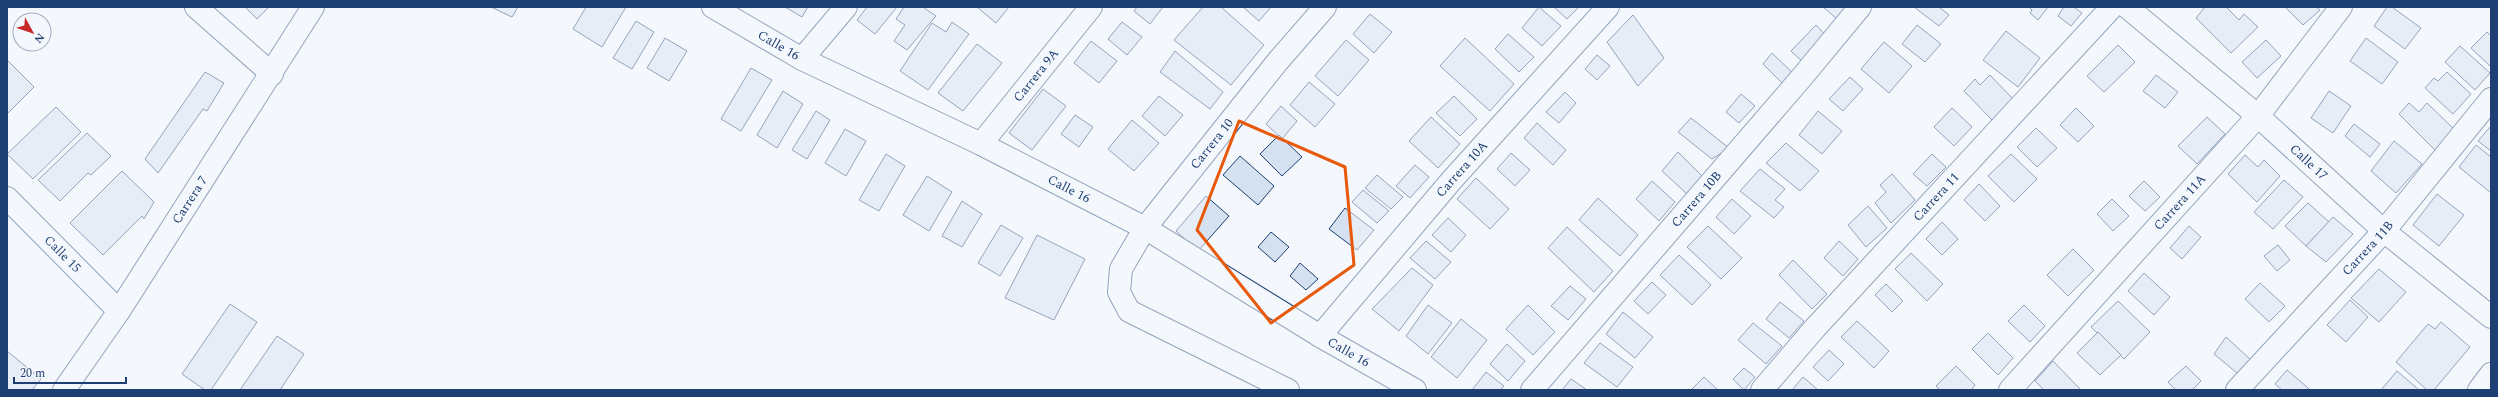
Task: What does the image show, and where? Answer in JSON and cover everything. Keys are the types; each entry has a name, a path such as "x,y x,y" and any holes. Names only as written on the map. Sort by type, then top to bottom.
{"street":[{"path":"196,7 272,74"},
{"name":"Carrera 7","path":"64,390 118,311 272,74 313,7"},
{"name":"Calle 16","path":"713,7 802,59 981,144 1145,228 1320,336 1415,390"},
{"path":"802,59 846,7"},
{"name":"Carrera 9A","path":"981,144 1091,7"},
{"name":"Carrera 10","path":"1288,390 1130,311 1119,292 1121,269 1145,228 1278,61 1325,7"},
{"name":"Carrera 10A","path":"1320,336 1451,180 1608,7"},
{"name":"Carrera 10B","path":"1532,390 1802,77 1860,7"},
{"name":"Carrera 11","path":"1762,390 1815,328 2112,7"},
{"name":"Calle 17","path":"2127,7 2258,116 2384,231 2491,317"},
{"name":"Carrera 11A","path":"2010,390 2258,116 2341,7"},
{"name":"Carrera 11B","path":"2237,390 2384,231 2491,99"},
{"name":"Calle 15","path":"7,198 118,311"},
{"path":"2479,390 2491,374"}],"highlighted area":[{"path":"1239,121 1345,167 1354,265 1271,323 1197,230"}],"building":[{"path":"245,7 269,7 257,19"},
{"path":"491,7 518,7 512,17"},
{"path":"586,7 626,7 602,47 573,29"},
{"path":"785,7 808,7 802,17"},
{"path":"867,7 897,7 875,34 857,20"},
{"path":"904,7 923,7 936,16 907,50 894,41 905,25 896,19"},
{"path":"977,7 1009,7 996,23"},
{"path":"1137,7 1163,7 1150,24 1134,11"},
{"path":"1203,7 1221,7 1264,45 1231,85 1174,40"},
{"path":"1243,7 1271,7 1259,21"},
{"path":"1539,7 1561,26 1542,46 1522,28"},
{"path":"1554,7 1579,7 1567,19"},
{"path":"1823,7 1861,7 1845,26"},
{"path":"1914,7 1939,7 1949,15 1939,26"},
{"path":"2029,7 2048,7 2038,20 2030,13 2032,10"},
{"path":"2064,7 2074,7 2082,13 2071,26 2058,16"},
{"path":"2205,7 2226,7 2239,20 2244,14 2258,27 2231,53 2196,18"},
{"path":"2285,7 2316,7 2320,10 2303,25"},
{"path":"2387,7 2392,7 2421,28 2405,49 2374,26"},
{"path":"1370,14 1392,32 1374,53 1353,34"},
{"path":"1633,15 1664,58 1638,86 1607,42"},
{"path":"636,21 654,32 632,69 613,58"},
{"path":"952,22 969,34 928,90 900,71 932,23 946,32"},
{"path":"1122,22 1142,37 1127,55 1108,39"},
{"path":"1816,25 1831,41 1807,66 1791,51"},
{"path":"1917,25 1941,44 1925,62 1902,44"},
{"path":"2006,31 2040,58 2018,87 1983,60"},
{"path":"2487,32 2491,36 2491,67 2471,48"},
{"path":"1508,34 1534,57 1519,72 1495,49"},
{"path":"665,38 687,51 669,81 647,68"},
{"path":"1465,38 1514,84 1490,111 1440,66"},
{"path":"2366,38 2398,62 2382,84 2350,61"},
{"path":"1346,40 1369,60 1338,96 1315,76"},
{"path":"2266,40 2281,56 2257,78 2242,62"},
{"path":"1091,41 1117,61 1099,83 1074,63"},
{"path":"1884,42 1912,66 1889,93 1861,69"},
{"path":"977,44 1002,63 963,111 938,93"},
{"path":"2118,45 2135,62 2104,92 2087,76"},
{"path":"2460,46 2490,73 2475,90 2445,62"},
{"path":"1175,51 1223,92 1210,109 1160,72"},
{"path":"1772,53 1797,77 1787,88 1763,64"},
{"path":"1597,55 1610,66 1597,80 1585,69"},
{"path":"7,60 34,87 7,114"},
{"path":"751,68 772,80 741,131 721,119"},
{"path":"205,72 224,83 207,111 203,109 158,173 145,159"},
{"path":"2447,72 2471,94 2453,114 2425,88 2434,78 2438,81"},
{"path":"1990,75 2013,99 1992,120 1964,91 1975,79 1980,85"},
{"path":"2156,75 2178,92 2165,108 2143,91"},
{"path":"1850,77 1863,89 1843,111 1829,99"},
{"path":"1309,82 1335,104 1315,127 1290,105"},
{"path":"1043,89 1066,106 1032,150 1009,133"},
{"path":"783,91 803,104 777,148 757,135"},
{"path":"2329,91 2351,106 2333,133 2311,118"},
{"path":"1565,92 1576,103 1559,123 1546,112"},
{"path":"1741,94 1755,106 1739,123 1726,112"},
{"path":"1159,96 1183,115 1165,136 1142,116"},
{"path":"1454,96 1477,119 1460,136 1436,113"},
{"path":"2409,103 2419,112 2427,103 2456,131 2437,152 2399,114"},
{"path":"1281,106 1297,121 1282,139 1266,124"},
{"path":"56,107 81,132 33,179 7,154"},
{"path":"1952,108 1972,127 1954,146 1934,127"},
{"path":"2076,108 2094,126 2078,142 2060,125"},
{"path":"816,111 830,120 807,159 792,150"},
{"path":"1818,111 1842,131 1822,154 1799,135"},
{"path":"1075,115 1093,127 1079,147 1061,134"},
{"path":"1431,117 1460,144 1438,168 1409,141"},
{"path":"2207,117 2225,134 2197,164 2178,146"},
{"path":"1691,118 1729,148 1712,159 1678,132"},
{"path":"1132,120 1159,143 1134,171 1108,149"},
{"path":"1537,123 1566,150 1553,165 1524,138"},
{"path":"2354,124 2380,144 2370,157 2345,136"},
{"path":"2491,126 2491,151 2478,141"},
{"path":"2036,128 2057,148 2037,167 2017,147"},
{"path":"845,129 866,141 846,176 825,163"},
{"path":"87,133 111,156 91,175 88,173 60,201 38,180"},
{"path":"1279,135 1302,157 1282,176 1260,154"},
{"path":"2394,141 2422,164 2396,193 2371,171"},
{"path":"1786,143 1819,171 1800,191 1766,163"},
{"path":"2476,145 2491,157 2491,193 2459,167"},
{"path":"1678,152 1703,177 1687,194 1662,171"},
{"path":"1511,153 1530,170 1515,186 1497,169"},
{"path":"886,154 905,166 879,211 859,200"},
{"path":"1932,154 1946,167 1927,186 1913,174"},
{"path":"2011,154 2037,179 2014,202 1988,176"},
{"path":"2245,155 2258,167 2264,160 2280,176 2257,202 2228,174"},
{"path":"1240,156 1274,186 1258,205 1223,175"},
{"path":"1415,165 1429,177 1410,198 1396,186"},
{"path":"1760,169 1785,189 1775,200 1784,207 1774,218 1740,191"},
{"path":"122,171 154,202 144,219 142,216 103,255 70,223"},
{"path":"1892,174 1915,200 1891,223 1875,203 1886,192 1880,185"},
{"path":"1377,175 1403,197 1391,209 1365,188"},
{"path":"927,176 952,192 929,231 903,215"},
{"path":"1476,178 1509,209 1490,229 1457,199"},
{"path":"2284,180 2303,197 2273,229 2254,212"},
{"path":"1652,181 1675,202 1659,221 1636,199"},
{"path":"2144,181 2160,197 2145,211 2129,196"},
{"path":"1979,184 2000,206 1985,221 1964,200"},
{"path":"1363,190 1389,211 1377,223 1352,202"},
{"path":"2437,194 2464,215 2439,246 2413,225"},
{"path":"1206,196 1229,216 1198,251 1176,231"},
{"path":"1598,198 1638,235 1620,256 1579,220"},
{"path":"1732,199 1751,216 1734,234 1716,217"},
{"path":"2112,199 2129,216 2113,231 2097,214"},
{"path":"962,201 982,214 962,247 942,236"},
{"path":"2308,203 2329,222 2306,246 2285,226"},
{"path":"1868,206 1887,228 1866,247 1848,225"},
{"path":"1345,208 1374,230 1357,250 1329,229"},
{"path":"2333,217 2353,234 2326,262 2306,246"},
{"path":"1448,218 1466,235 1451,252 1432,235"},
{"path":"1942,222 1958,239 1942,255 1926,239"},
{"path":"1001,225 1023,238 1000,276 978,263"},
{"path":"1708,226 1742,258 1721,279 1687,247"},
{"path":"2189,226 2201,237 2182,259 2170,248"},
{"path":"1567,227 1613,271 1594,292 1548,248"},
{"path":"1271,232 1289,247 1275,262 1258,247"},
{"path":"1037,235 1085,259 1054,320 1005,298"},
{"path":"1426,241 1451,262 1435,279 1410,258"},
{"path":"1839,241 1858,259 1843,276 1824,258"},
{"path":"2278,245 2290,260 2277,271 2264,256"},
{"path":"2073,249 2094,270 2068,296 2047,275"},
{"path":"1911,253 1943,284 1927,301 1895,269"},
{"path":"1679,255 1711,285 1692,305 1660,275"},
{"path":"1793,260 1827,294 1812,309 1779,275"},
{"path":"1300,263 1318,279 1306,290 1290,276"},
{"path":"1412,268 1433,285 1399,331 1372,309"},
{"path":"2379,269 2406,292 2379,322 2351,298"},
{"path":"2144,273 2170,297 2154,315 2128,291"},
{"path":"1652,282 1666,295 1648,314 1634,301"},
{"path":"2260,283 2285,306 2269,322 2245,299"},
{"path":"1886,284 1903,301 1892,312 1875,295"},
{"path":"1570,286 1586,299 1568,320 1551,306"},
{"path":"2350,300 2368,317 2346,342 2327,325"},
{"path":"2118,301 2150,332 2124,359 2091,327"},
{"path":"1780,302 1804,321 1789,338 1766,319"},
{"path":"230,304 257,322 211,390 205,390 182,374"},
{"path":"1428,305 1452,323 1428,354 1406,336"},
{"path":"1528,305 1555,332 1533,355 1506,329"},
{"path":"2024,305 2045,326 2030,342 2008,321"},
{"path":"1623,312 1653,337 1635,358 1606,334"},
{"path":"1461,319 1487,340 1457,378 1431,357"},
{"path":"1857,321 1889,351 1874,368 1841,337"},
{"path":"2441,322 2470,347 2434,390 2427,390 2396,362 2428,324 2435,329"},
{"path":"1753,323 1782,346 1766,364 1738,340"},
{"path":"2098,332 2121,355 2100,375 2077,353"},
{"path":"1988,333 2013,358 1998,375 1972,349"},
{"path":"277,336 304,354 280,390 240,390"},
{"path":"2226,337 2251,360 2237,373 2214,354"},
{"path":"1600,343 1633,367 1617,387 1584,363"},
{"path":"1507,344 1525,361 1508,381 1490,364"},
{"path":"1829,350 1844,364 1828,381 1813,367"},
{"path":"7,351 41,379 32,390 7,390"},
{"path":"2053,361 2081,390 2044,390 2035,381"},
{"path":"1956,366 1975,385 1971,390 1940,390 1936,386"},
{"path":"2186,366 2201,381 2192,390 2176,390 2168,382"},
{"path":"1744,368 1755,377 1744,390 1733,379"},
{"path":"2287,370 2310,390 2282,390 2275,384"},
{"path":"2397,371 2419,390 2381,390"},
{"path":"1486,372 1504,386 1500,390 1472,390"},
{"path":"1704,377 1718,390 1691,390"},
{"path":"1803,377 1810,383 1818,390 1792,390"},
{"path":"1571,379 1587,390 1562,390"}]}
